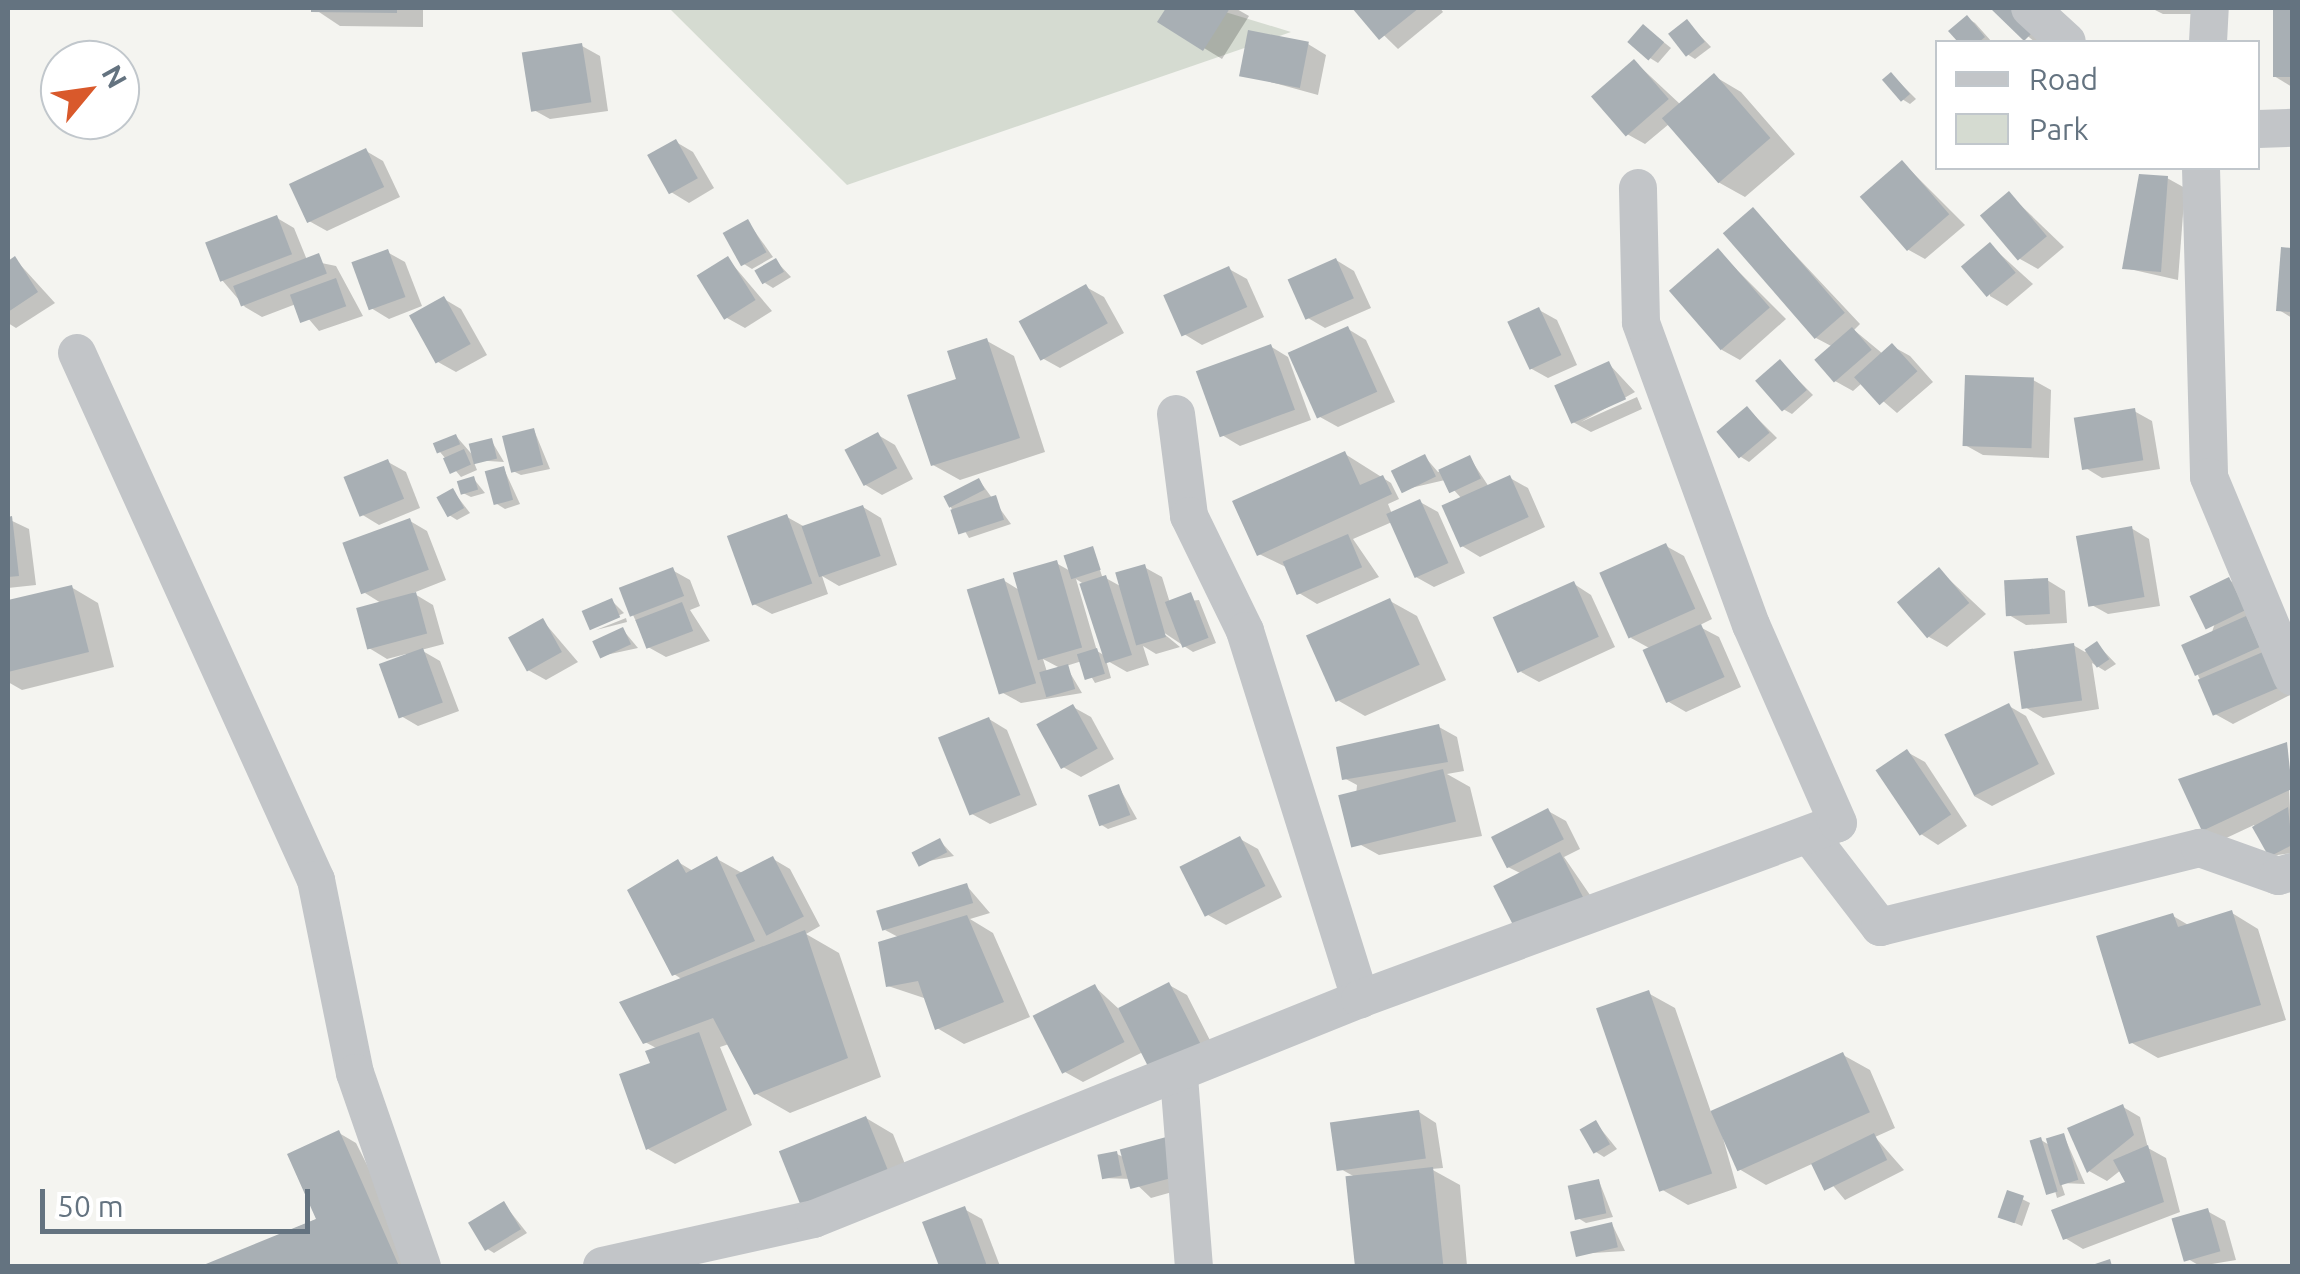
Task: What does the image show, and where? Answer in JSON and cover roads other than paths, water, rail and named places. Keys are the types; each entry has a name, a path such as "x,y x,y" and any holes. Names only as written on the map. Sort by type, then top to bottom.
{"street":[{"path":"2030,8 2065,40"},
{"path":"2208,40 2210,8"},
{"path":"2260,129 2292,128"},
{"path":"2201,170 2208,477 2292,676"},
{"path":"602,1266 814,1219 1178,1077 1360,999 1838,823 1751,625 1640,322 1638,188"},
{"path":"76,353 316,880 355,1074 422,1266"},
{"path":"1176,414 1189,516 1245,631 1360,999"},
{"path":"1810,836 1880,928 2200,848 2278,876 2292,872"},
{"path":"1178,1077 1194,1266"}]}
